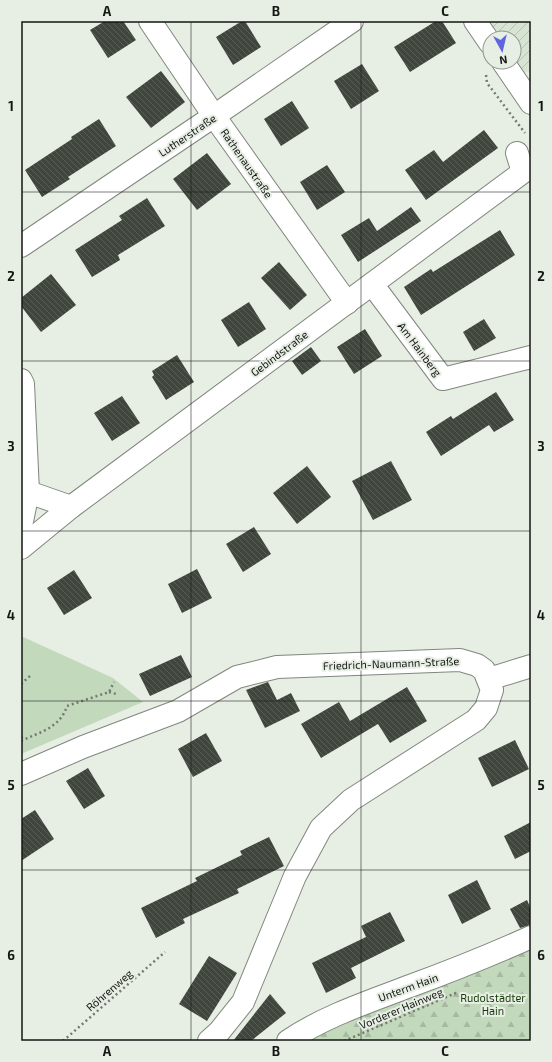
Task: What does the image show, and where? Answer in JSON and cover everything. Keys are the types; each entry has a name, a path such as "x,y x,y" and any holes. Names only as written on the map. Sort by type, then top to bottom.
{"street":[{"name":"Rathenaustraße","path":"150,21 214,116 346,303"},
{"name":"Lutherstraße","path":"21,246 352,21"},
{"path":"475,21 482,31"},
{"path":"508,70 531,103"},
{"name":"Gebindstraße","path":"21,548 71,507 523,172 522,144"},
{"name":"Am Hainberg","path":"372,284 442,389 531,357"},
{"path":"21,380 23,384 28,492 21,526"},
{"path":"28,492 71,507"},
{"name":"Friedrich-Naumann-Straße","path":"21,774 83,747 178,711 237,677 277,667 460,660 477,664 484,670 489,679"},
{"path":"209,1041 219,1032 243,1002 295,876 321,828 351,800 476,720 486,708 492,690 489,679 531,666"},
{"name":"Unterm Hain","path":"288,1041 306,1029 359,1005 476,962 531,937"}],"path":[{"path":"487,83 522,144"},
{"path":"21,684 30,676"},
{"path":"109,692 114,682"},
{"path":"21,737 23,740 58,724 64,715 67,706 109,692 116,694"},
{"name":"Röhrenweg","path":"63,1041 166,952"},
{"name":"Vorderer Hainweg","path":"344,1041 459,991"}],"shaded area":[{"path":"486,21 531,21 531,70 520,75 518,70 522,70 522,30 491,30"}],"green space":[{"path":"21,636 113,678 143,702 21,754"},
{"name":"Rudolstädter Hain","path":"531,945 531,1041 306,1041 334,1024"}],"building":[{"path":"105,21 123,21 136,40 108,58 90,30"},
{"path":"242,21 245,21 261,47 233,65 216,37"},
{"path":"436,21 442,21 456,43 410,72 394,47"},
{"path":"362,64 379,91 351,109 334,81"},
{"path":"161,71 185,102 151,128 126,97"},
{"path":"292,101 309,128 281,146 264,119"},
{"path":"99,119 116,146 68,177 70,179 42,197 25,170"},
{"path":"484,130 498,148 426,200 405,170 434,150 443,162"},
{"path":"207,153 231,184 197,210 173,179"},
{"path":"327,165 345,192 317,210 300,182"},
{"path":"147,198 165,226 118,255 120,260 92,277 75,250 122,220 119,216"},
{"path":"411,207 421,221 358,262 341,235 369,218 377,231"},
{"path":"500,230 515,255 421,315 404,287 431,269 433,272"},
{"path":"279,262 307,295 290,310 261,278"},
{"path":"51,274 76,305 41,332 21,306 21,298"},
{"path":"249,302 266,329 238,347 221,320"},
{"path":"484,319 496,338 474,351 463,332"},
{"path":"365,329 382,356 354,374 337,347"},
{"path":"311,347 321,361 302,375 292,361"},
{"path":"177,355 194,382 166,400 152,377 154,375 152,371"},
{"path":"496,392 514,420 494,432 489,425 441,456 426,432 451,416 453,419"},
{"path":"122,396 140,423 112,441 94,413"},
{"path":"391,461 412,500 373,520 352,481"},
{"path":"307,466 331,497 297,524 273,493"},
{"path":"254,527 271,554 243,572 226,544"},
{"path":"197,569 212,598 182,613 168,584"},
{"path":"74,570 92,598 64,615 47,588"},
{"path":"181,655 192,677 150,696 139,674"},
{"path":"268,682 277,700 291,693 300,711 265,728 246,690"},
{"path":"407,687 427,721 390,743 378,724 321,758 301,724 339,702 350,721"},
{"path":"206,733 222,761 193,777 178,749"},
{"path":"515,740 529,769 492,787 478,758"},
{"path":"88,768 105,796 84,809 66,781"},
{"path":"35,810 54,839 21,861 21,819"},
{"path":"531,822 531,851 515,859 504,836"},
{"path":"269,837 284,866 237,889 239,893 183,919 185,923 156,938 141,908 197,881 195,878 242,855 240,851"},
{"path":"477,880 491,909 462,924 448,895"},
{"path":"527,900 531,909 531,925 520,928 510,909"},
{"path":"390,912 405,941 351,968 356,978 326,993 312,963 366,937 361,926"},
{"path":"209,956 237,973 207,1021 179,1004"},
{"path":"270,994 286,1013 251,1041 233,1041"}]}
